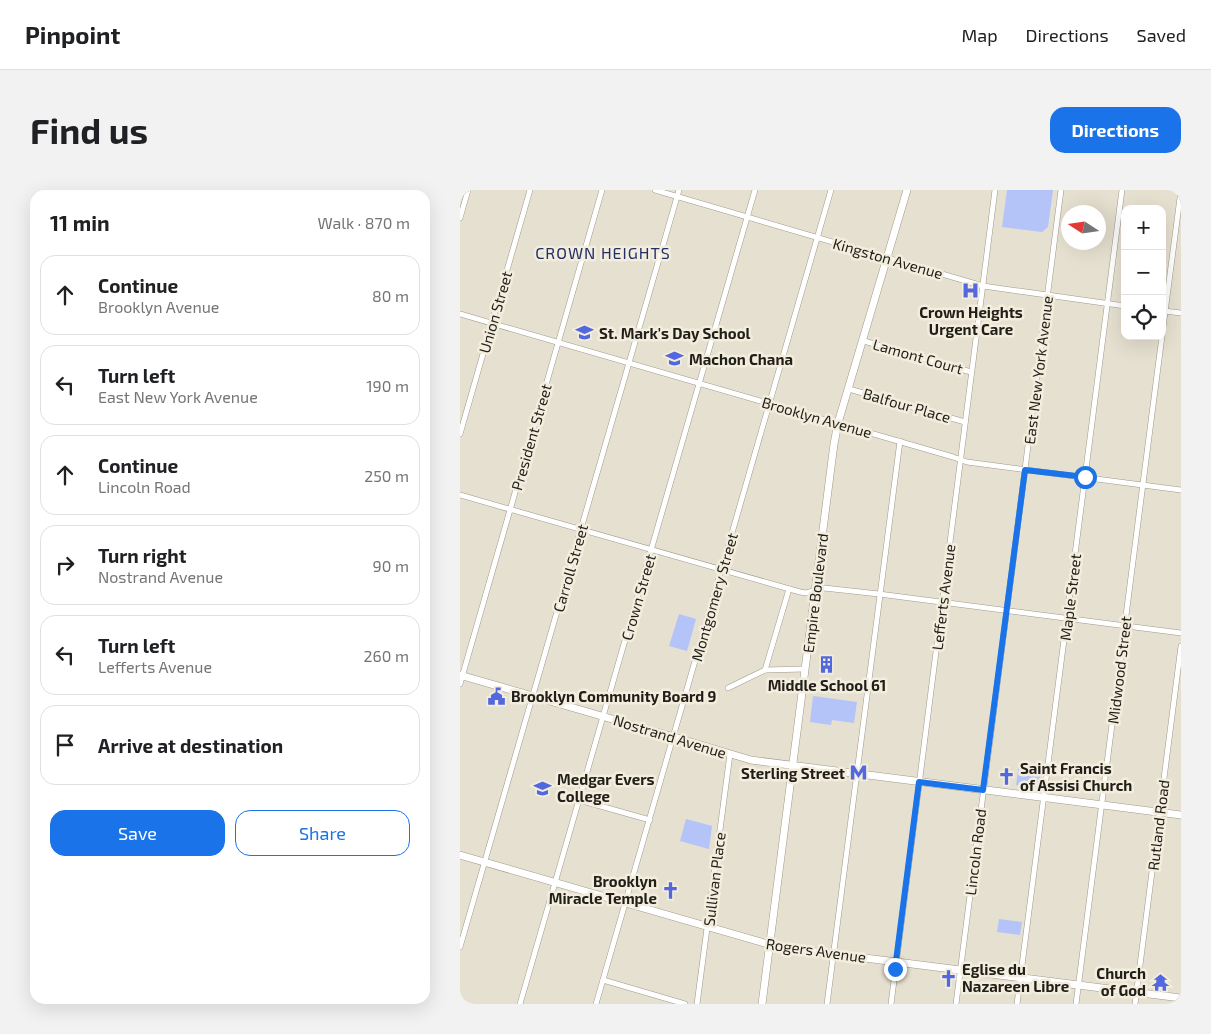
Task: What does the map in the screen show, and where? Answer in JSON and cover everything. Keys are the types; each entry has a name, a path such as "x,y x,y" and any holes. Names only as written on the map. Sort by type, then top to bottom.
{"main road":[{"name":"Empire Boulevard","path":"762,1004 838,423 864,341 907,190"},
{"name":"Nostrand Avenue","path":"461,675 674,736 750,760 1181,815"},
{"name":"Rogers Avenue","path":"460,855 769,945 1181,998"}],"street":[{"path":"460,218 468,190"},
{"name":"Union Street","path":"460,434 530,190"},
{"name":"President Street","path":"460,684 461,675 602,190"},
{"name":"Kingston Avenue","path":"655,190 983,286 1121,305"},
{"name":"Carroll Street","path":"460,947 679,190"},
{"name":"Crown Street","path":"520,1004 755,190"},
{"name":"Montgomery Street","path":"596,1004 831,190"},
{"name":"Lefferts Avenue","path":"890,1004 995,190"},
{"name":"East New York Avenue","path":"1006,610 1061,190"},
{"name":"Maple Street","path":"1017,1004 1122,190"},
{"name":"Midwood Street","path":"1166,297 1181,190"},
{"path":"1166,311 1181,313"},
{"name":"Brooklyn Avenue","path":"460,314 967,462 1181,490"},
{"name":"Midwood Street","path":"1076,1004 1161,340"},
{"name":"Lamont Court","path":"864,341 972,372"},
{"name":"Balfour Place","path":"849,389 965,422"},
{"path":"827,1004 900,441"},
{"path":"460,494 806,593 824,588 1181,633"},
{"path":"766,670 789,588"},
{"name":"Lincoln Road","path":"956,1004 1006,610"},
{"name":"Rutland Road","path":"1135,1004 1181,646"},
{"path":"728,688 766,670 805,669"},
{"name":"Sullivan Place","path":"697,1004 730,754"},
{"path":"579,800 650,820"},
{"path":"603,980 685,1004"}],"shaded area":[{"path":"1007,190 1053,190 1048,227 1042,232 1002,227"},
{"path":"679,614 696,619 687,651 669,646"},
{"path":"813,696 857,702 854,723 832,720 831,725 810,722"},
{"path":"1019,764 1042,766 1039,787 1016,785"},
{"path":"686,819 712,826 709,849 680,841"},
{"path":"999,919 1022,922 1020,935 997,932"}],"place":[{"name":"Crown Heights Urgent Care","path":"971,291"},
{"name":"St. Mark's Day School","path":"585,333"},
{"name":"Machon Chana","path":"675,359"},
{"name":"Middle School 61","path":"827,664"},
{"name":"Brooklyn Community Board 9","path":"497,696"},
{"name":"Sterling Street","path":"859,773"},
{"name":"Saint Francis of Assisi Church","path":"1006,777"},
{"name":"Medgar Evers College","path":"543,788"},
{"name":"Brooklyn Miracle Temple","path":"671,890"},
{"name":"Eglise du Nazareen Libre","path":"948,978"},
{"name":"Church of God","path":"1160,982"}],"district":[{"name":"CROWN HEIGHTS","path":"603,252"}],"route":[{"path":"895,969 919,782 983,790 1025,470 1085,477"}]}
